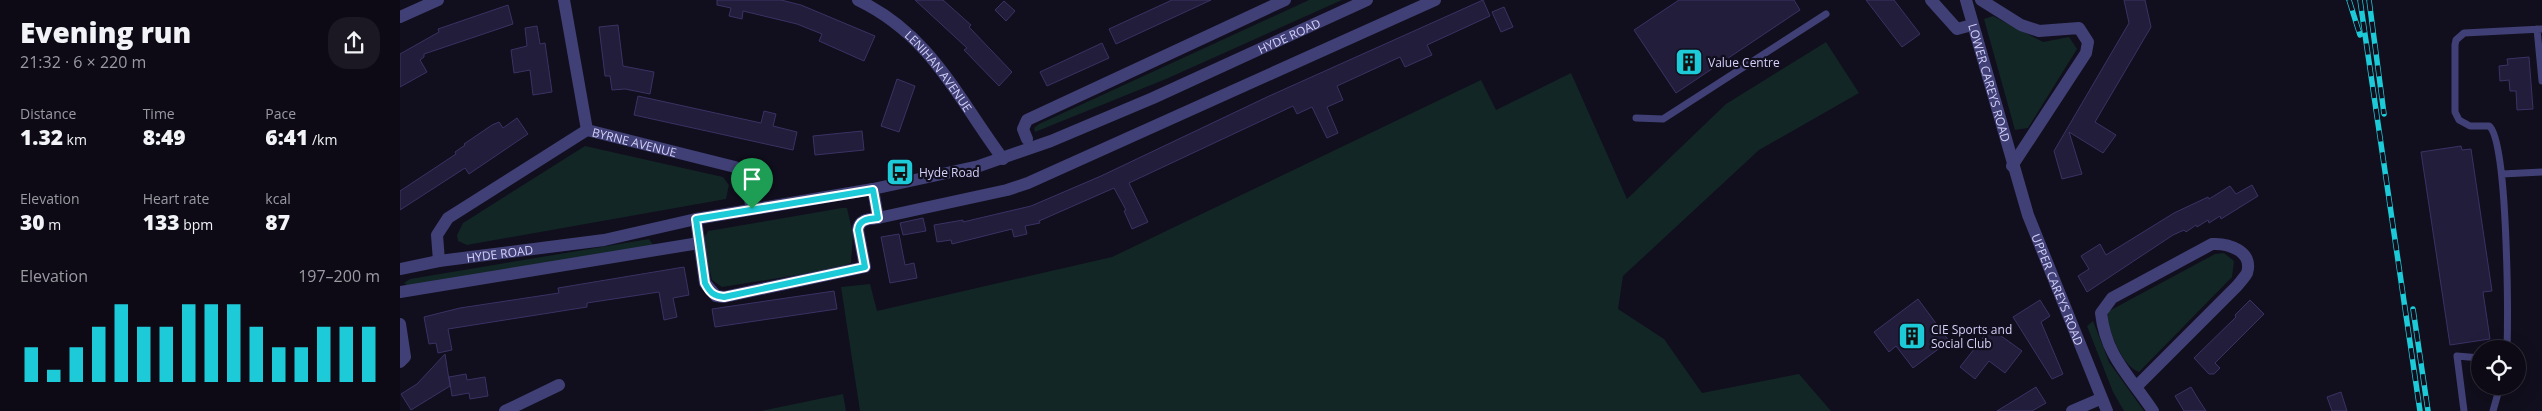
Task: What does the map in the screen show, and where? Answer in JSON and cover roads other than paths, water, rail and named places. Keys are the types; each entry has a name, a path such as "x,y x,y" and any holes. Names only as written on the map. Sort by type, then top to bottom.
{"street":[{"path":"400,17 438,0"},
{"name":"BYRNE AVENUE","path":"564,0 587,130 735,168 746,180 752,209"},
{"name":"LENIHAN AVENUE","path":"858,0 887,16 903,28 933,58 1004,159"},
{"path":"1026,139 1023,129 1027,120 1285,0"},
{"name":"HYDE ROAD","path":"400,269 439,261 604,240 696,219 873,190 954,173 1004,159 1153,98 1367,0"},
{"path":"696,219 705,283 716,296 724,297 865,267 858,225 863,220 1007,190 1028,183 1434,0"},
{"path":"1931,0 1957,29 1972,25"},
{"name":"LOWER CAREYS ROAD","path":"1966,0 2012,166"},
{"path":"1981,0 2021,25 2039,32 2079,28 2088,42 2086,53 2012,166"},
{"path":"439,261 438,235 448,218 587,130"},
{"name":"UPPER CAREYS ROAD","path":"2012,166 2028,215 2100,399 2107,411"},
{"path":"873,190 878,218"},
{"path":"400,292 699,243"},
{"path":"2137,386 2242,279 2247,272 2246,258 2238,249 2225,243 2212,244 2112,298 2101,313 2103,331 2115,360 2137,386 2153,411"},
{"path":"400,324 405,357 400,362"},
{"path":"505,411 560,385"},
{"path":"2072,411 2100,399"}],"lane":[{"path":"1636,118 1663,119 1826,14"},
{"path":"2507,340 2508,305 2502,174 2493,129 2483,124 2464,124 2458,120 2455,112 2456,40 2464,33 2539,29 2542,81"},
{"path":"2502,174 2542,172"},
{"path":"2464,411 2458,356 2471,357"},
{"path":"2493,411 2497,395"}],"railway":[{"path":"2349,0 2360,35"},
{"path":"2360,0 2420,411"},
{"path":"2369,0 2384,114"},
{"path":"2413,309 2428,411"}],"place":[{"name":"Value Centre","path":"1689,62"},
{"name":"Hyde Road","path":"900,172"},
{"name":"CIE Sports and Social Club","path":"1912,336"}]}
